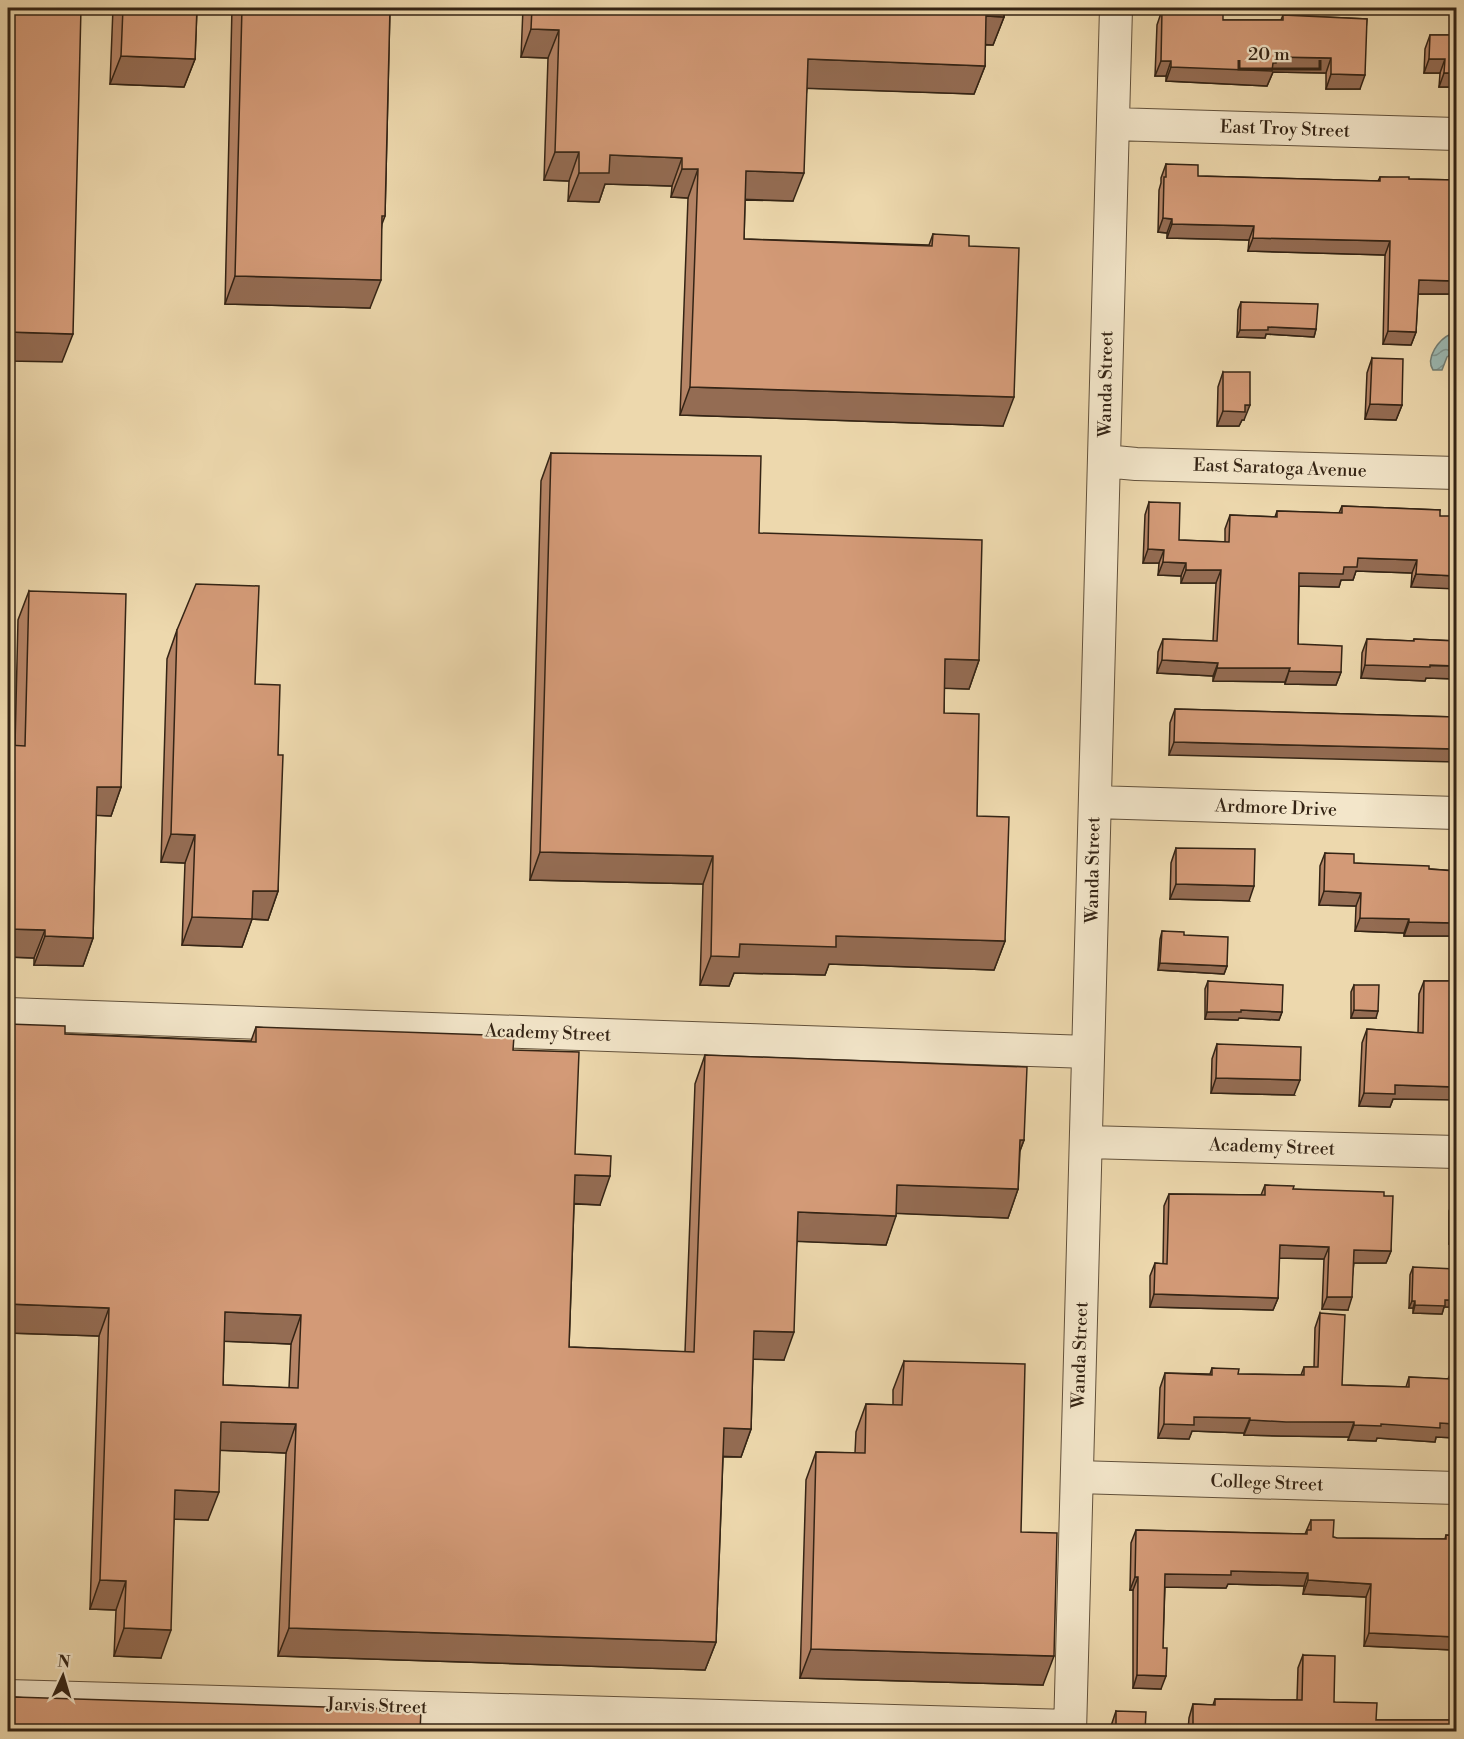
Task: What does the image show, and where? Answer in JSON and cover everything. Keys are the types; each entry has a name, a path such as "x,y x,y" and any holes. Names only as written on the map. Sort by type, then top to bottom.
{"street":[{"name":"Wanda Street","path":"1070,1729 1116,8"},
{"name":"East Troy Street","path":"1113,124 1456,134"},
{"name":"East Saratoga Avenue","path":"1104,461 1456,473"},
{"name":"Ardmore Drive","path":"1095,802 1456,813"},
{"name":"Academy Street","path":"8,1014 1088,1052"},
{"name":"Academy Street","path":"1087,1142 1456,1152"},
{"name":"College Street","path":"1077,1477 1456,1488"},
{"name":"Jarvis Street","path":"8,1696 1070,1729"}],"water":[{"path":"1451,334 1456,336 1456,351 1447,357 1442,370 1433,370 1431,360 1434,349 1446,336"}],"building":[{"path":"8,8 81,8 73,334 8,332"},
{"path":"123,8 197,8 195,59 121,56"},
{"path":"242,8 390,8 385,216 382,216 381,280 235,276"},
{"path":"532,8 1004,8 1004,17 986,16 985,66 808,59 804,173 746,171 744,239 932,246 933,234 969,236 969,246 1019,248 1014,397 690,387 698,169 682,169 682,158 610,155 609,173 579,173 579,152 555,152 559,30 531,29"},
{"path":"1162,10 1223,12 1223,20 1283,20 1283,15 1367,19 1365,75 1331,74 1331,58 1276,57 1272,71 1171,67 1171,61 1161,61"},
{"path":"1430,35 1456,35 1456,73 1444,73 1445,59 1429,59"},
{"path":"1166,164 1198,165 1198,176 1380,181 1380,177 1409,177 1409,179 1456,180 1456,281 1419,280 1416,332 1388,331 1390,241 1253,238 1254,226 1172,224 1172,219 1163,218"},
{"path":"1241,302 1318,304 1316,329 1268,327 1268,330 1240,330"},
{"path":"1372,358 1403,359 1402,405 1370,404"},
{"path":"1223,372 1250,372 1250,405 1245,405 1245,412 1223,411"},
{"path":"551,453 761,456 759,533 982,540 979,660 945,659 944,713 979,714 977,816 1009,817 1005,941 836,936 836,947 740,944 739,957 711,956 713,856 540,852"},
{"path":"1149,502 1180,503 1179,540 1229,542 1230,515 1277,517 1277,511 1342,513 1342,506 1440,510 1440,516 1456,516 1456,576 1416,574 1417,560 1358,558 1357,567 1344,567 1343,574 1299,573 1298,644 1342,646 1341,672 1289,671 1290,668 1217,668 1218,663 1162,660 1163,639 1217,641 1221,570 1186,570 1186,563 1163,562 1164,550 1148,549"},
{"path":"196,584 259,586 255,684 280,685 278,755 283,755 278,891 253,891 252,919 192,917 195,835 171,834 177,630"},
{"path":"29,591 126,594 121,787 97,787 93,938 45,936 45,930 8,929 8,745 25,746"},
{"path":"1367,639 1456,641 1456,666 1365,665"},
{"path":"1175,709 1456,717 1456,749 1174,742"},
{"path":"1176,848 1255,849 1254,886 1176,884"},
{"path":"1325,853 1354,854 1354,863 1429,866 1429,869 1456,871 1456,923 1360,918 1361,893 1324,891"},
{"path":"1162,931 1184,932 1184,935 1228,937 1227,966 1160,963"},
{"path":"1208,981 1283,985 1282,1012 1241,1010 1241,1012 1207,1012"},
{"path":"1424,981 1456,981 1456,1087 1395,1085 1395,1094 1364,1093 1367,1029 1423,1033"},
{"path":"1354,985 1379,985 1378,1011 1354,1010"},
{"path":"8,1024 65,1026 65,1034 256,1042 256,1027 514,1036 513,1050 579,1052 575,1154 611,1156 610,1176 575,1175 569,1347 694,1352 705,1055 1027,1067 1024,1140 1020,1140 1018,1189 897,1185 896,1216 798,1212 794,1332 754,1331 751,1429 724,1428 716,1642 289,1628 296,1424 221,1422 219,1492 175,1490 171,1630 124,1628 126,1581 100,1580 109,1308 8,1304","holes":["225,1312 301,1315 298,1388 223,1385"]},
{"path":"1217,1044 1301,1047 1300,1080 1216,1078"},
{"path":"1265,1185 1294,1186 1293,1189 1384,1192 1384,1196 1393,1196 1391,1251 1354,1250 1352,1297 1327,1297 1329,1247 1280,1245 1278,1298 1154,1294 1155,1263 1167,1264 1169,1194 1265,1195"},
{"path":"1455,1197 1456,1230 1454,1230"},
{"path":"1413,1267 1455,1269 1453,1300 1445,1300 1445,1306 1415,1305 1415,1301 1412,1301"},
{"path":"1320,1313 1345,1315 1342,1385 1409,1387 1409,1377 1451,1379 1452,1370 1456,1371 1456,1424 1440,1423 1440,1428 1381,1424 1381,1426 1354,1425 1354,1422 1286,1422 1250,1420 1250,1418 1194,1417 1194,1425 1164,1424 1165,1373 1212,1375 1212,1368 1239,1369 1238,1374 1304,1375 1304,1367 1318,1367"},
{"path":"904,1361 1025,1364 1021,1532 1057,1533 1054,1656 811,1649 816,1452 865,1453 866,1404 902,1405"},
{"path":"1311,1520 1334,1520 1333,1537 1337,1538 1446,1539 1446,1535 1456,1536 1456,1637 1369,1633 1371,1584 1308,1580 1308,1573 1231,1571 1231,1575 1165,1574 1163,1648 1167,1648 1166,1676 1137,1675 1136,1530 1307,1534 1307,1530 1311,1530"},
{"path":"1303,1655 1335,1656 1334,1702 1377,1703 1376,1720 1456,1720 1456,1731 1193,1731 1193,1704 1215,1705 1215,1699 1302,1700"},
{"path":"14,1697 421,1710 420,1731 13,1731"},
{"path":"1116,1711 1146,1712 1145,1731 1116,1731"}]}
